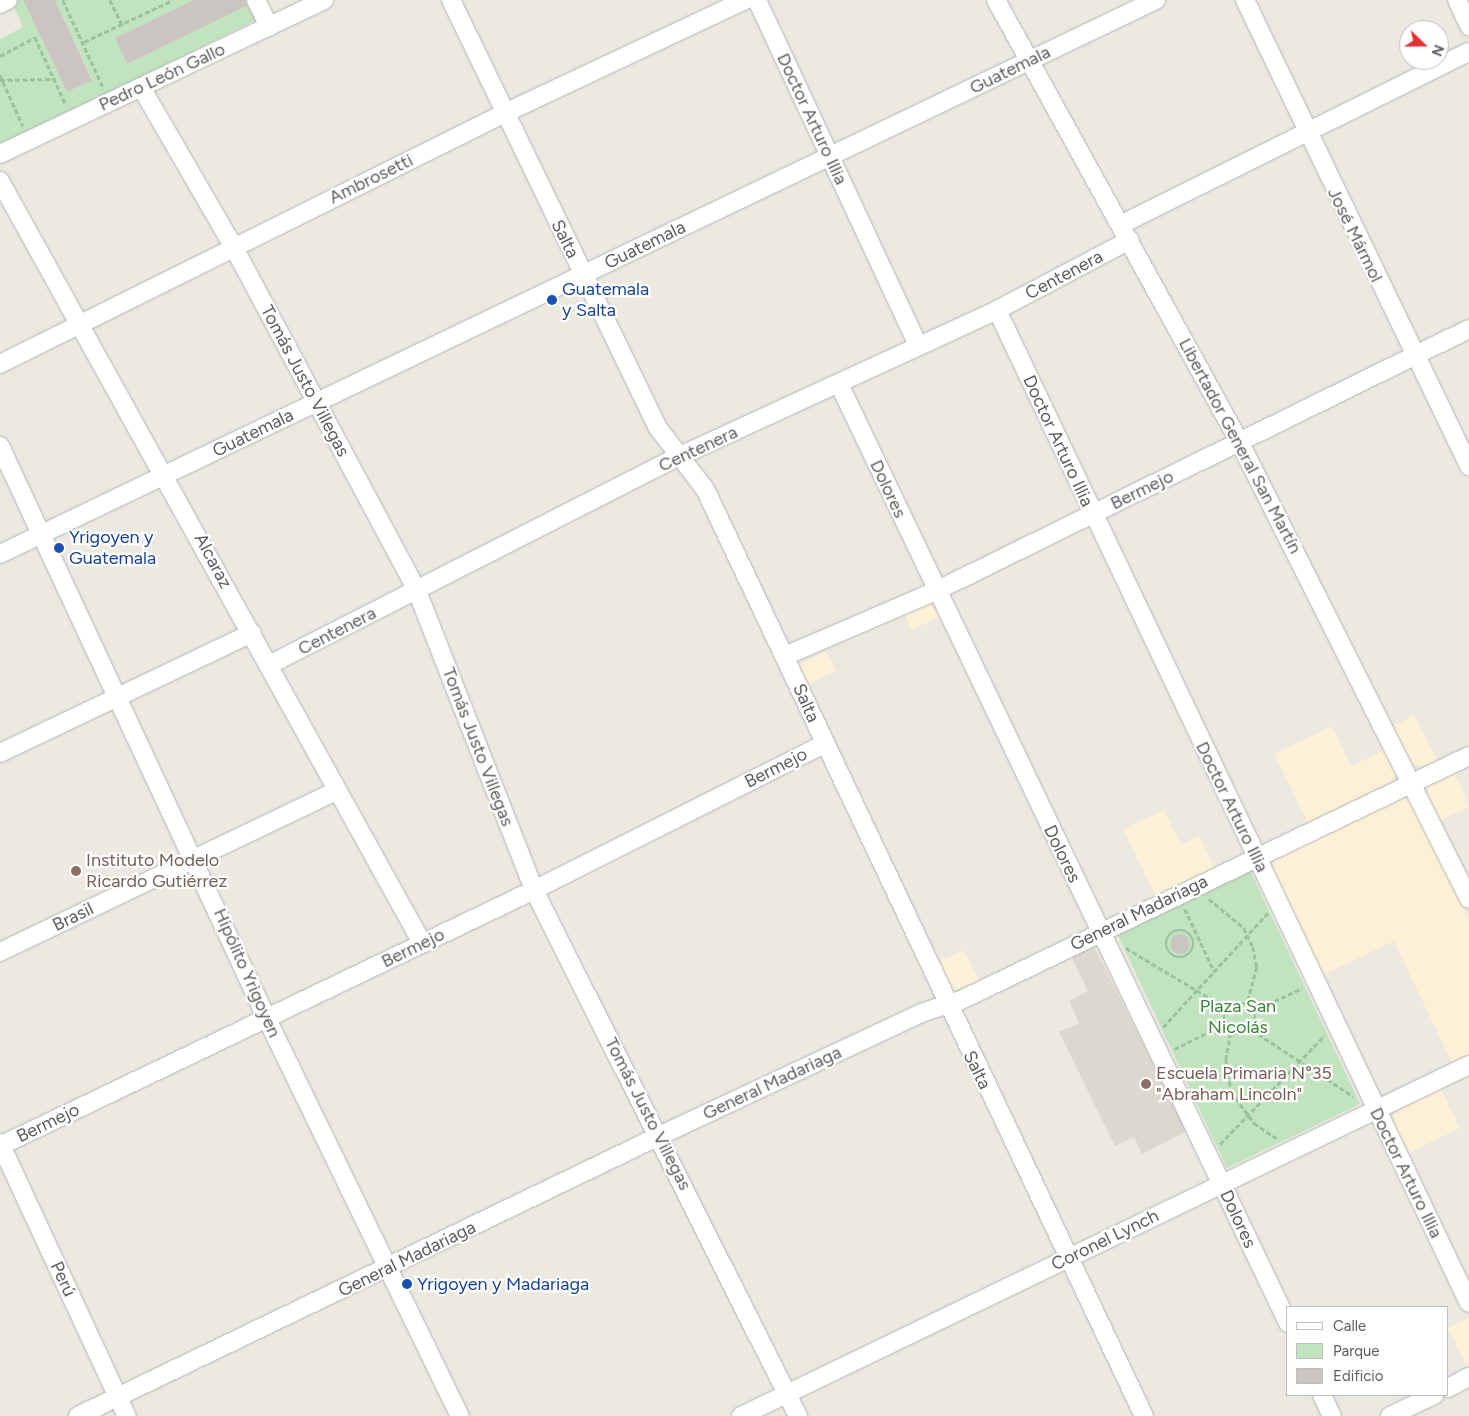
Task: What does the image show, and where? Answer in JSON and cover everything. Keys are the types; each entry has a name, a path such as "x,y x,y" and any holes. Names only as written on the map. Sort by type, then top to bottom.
{"street":[{"path":"0,4 8,0"},
{"path":"256,0 269,26"},
{"name":"Pedro León Gallo","path":"0,154 324,0"},
{"name":"Salta","path":"451,0 582,275 662,435 705,489 785,656 946,1006 1144,1416"},
{"name":"Ambrosetti","path":"0,364 233,246 504,113 745,0"},
{"name":"Doctor Arturo Illia","path":"757,0 918,346"},
{"name":"Libertador General San Martín","path":"996,0 1122,224 1240,444 1413,783 1469,898"},
{"name":"Guatemala","path":"0,554 316,402 546,288 582,275 1156,0"},
{"name":"José Mármol","path":"1246,0 1307,134 1413,356 1469,466"},
{"path":"1457,0 1469,26"},
{"path":"1122,224 1307,134 1469,52"},
{"name":"Tomás Justo Villegas","path":"141,87 233,246 417,591 534,890 660,1136 798,1416"},
{"name":"Alcaraz","path":"0,182 166,475 336,791 422,943"},
{"name":"Centenera","path":"269,665 680,456 998,310 1130,240"},
{"name":"Doctor Arturo Illia","path":"998,310 1092,514 1375,1110 1469,1303"},
{"name":"Bermejo","path":"785,656 936,591 1240,444 1469,329"},
{"name":"Dolores","path":"839,384 936,591 1286,1319"},
{"name":"Hipólito Yrigoyen","path":"0,446 117,697 195,857 267,1019 390,1268 460,1416"},
{"path":"0,753 252,633"},
{"name":"Bermejo","path":"0,1145 534,890 824,744"},
{"name":"General Madariaga","path":"78,1416 390,1268 660,1136 921,1013 946,1006 1469,756"},
{"name":"Brasil","path":"0,952 336,791"},
{"name":"Coronel Lynch","path":"741,1416 1469,1064"},
{"name":"Perú","path":"0,1145 127,1416"},
{"path":"1449,1387 1469,1377"},
{"path":"1322,1396 1332,1416"},
{"path":"1390,1416 1432,1396"}],"path":[{"path":"63,0 110,102"},
{"path":"110,0 122,25"},
{"path":"83,43 173,0"},
{"path":"0,56 35,38 73,119"},
{"path":"29,140 0,78 54,79"},
{"path":"1184,891 1229,914 1248,935 1256,967 1246,1004"},
{"path":"1184,891 1198,935 1214,971"},
{"path":"1152,1039 1278,903"},
{"path":"1175,931 1184,931 1193,938 1193,949 1187,956 1179,958 1168,951 1168,938 1175,931"},
{"path":"1100,933 1228,1009 1246,1004"},
{"path":"1193,938 1198,935"},
{"path":"1254,1011 1315,982"},
{"path":"1246,1004 1254,1011"},
{"path":"1228,1009 1225,1024 1231,1033 1227,1076 1230,1092 1247,1115 1264,1131 1299,1146"},
{"path":"1252,1030 1254,1011"},
{"path":"1160,1056 1225,1024"},
{"path":"1208,1156 1335,1024"},
{"path":"1231,1033 1242,1035 1252,1030"},
{"path":"1252,1030 1375,1110"}],"shaded area":[{"path":"929,604 941,616 912,630 904,613"},
{"path":"826,651 836,671 804,686 796,667"},
{"path":"1414,715 1438,762 1424,767 1409,762 1390,728"},
{"path":"1332,726 1351,766 1387,749 1397,774 1391,782 1308,823 1274,754"},
{"path":"1454,770 1469,807 1438,821 1428,798 1429,784"},
{"path":"1405,797 1415,804 1469,919 1469,1055 1452,1063 1394,941 1321,976 1271,872 1277,854"},
{"path":"1164,810 1181,845 1199,836 1215,868 1156,897 1123,829"},
{"path":"1093,945 1187,1131 1142,1154 1134,1137 1115,1146 1059,1032 1079,1023 1069,1001 1088,991 1069,953"},
{"path":"964,950 979,982 955,990 935,963"},
{"path":"1440,1087 1460,1128 1407,1154 1393,1125 1393,1114"},
{"path":"1469,1318 1468,1369 1449,1330 1449,1328"}],"green space":[{"path":"11,0 23,0 67,92 92,79 55,0 194,0 115,38 127,64 245,7 242,0 252,0 258,19 0,147 0,39 23,27"},
{"name":"Plaza San Nicolás","path":"1249,868 1360,1104 1227,1168 1116,931"}],"building":[{"path":"23,0 55,0 92,80 67,92"},
{"path":"194,0 245,0 247,6 127,64 115,38"},
{"path":"1180,934 1187,937 1190,944 1187,951 1180,954 1173,951 1170,944 1173,937"}],"place":[{"name":"Guatemala y Salta","path":"552,300"},
{"name":"Yrigoyen y Guatemala","path":"59,548"},
{"name":"Instituto Modelo Ricardo Gutiérrez","path":"76,871"},
{"name":"Escuela Primaria N°35 \"Abraham Lincoln\"","path":"1146,1084"},
{"name":"Yrigoyen y Madariaga","path":"407,1284"}]}
